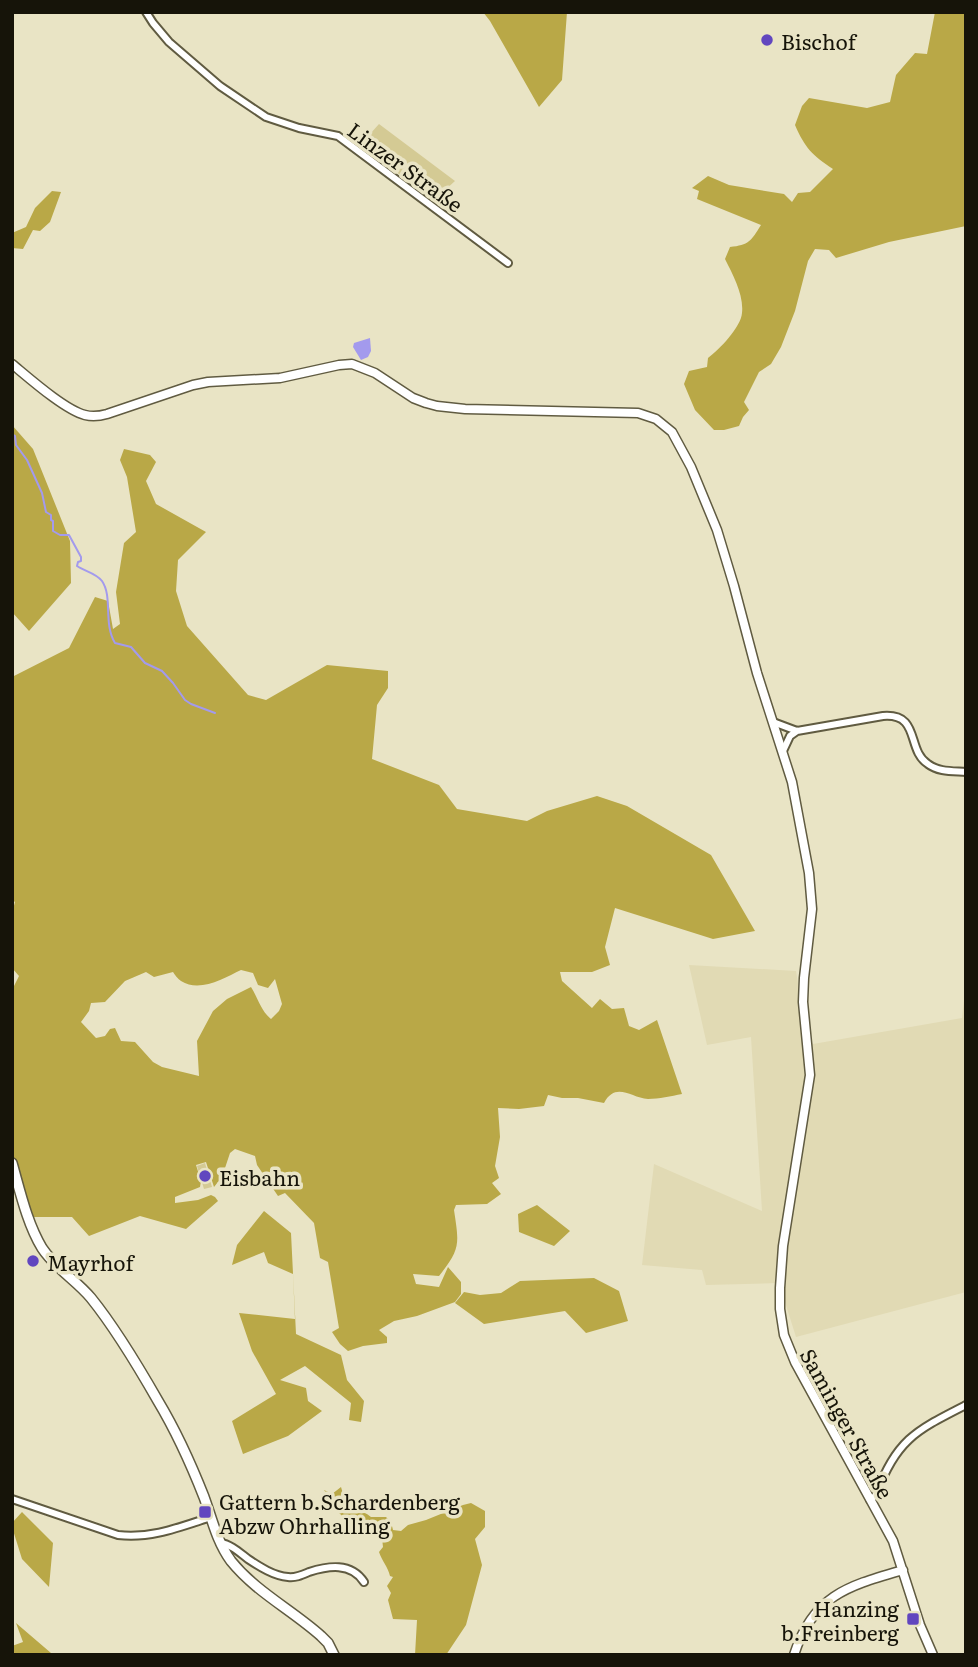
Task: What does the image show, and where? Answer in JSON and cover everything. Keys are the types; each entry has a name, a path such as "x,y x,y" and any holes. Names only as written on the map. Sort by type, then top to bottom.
{"main road":[{"path":"12,1163 42,1247 55,1264 89,1296 138,1369 170,1423 203,1495 220,1543 230,1559 256,1587 313,1629 328,1643 334,1655"}],"street":[{"name":"Linzer Straße","path":"146,12 169,42 220,86 266,117 299,128 338,136 508,263"},
{"name":"Saminger Straße","path":"12,363 58,399 86,416 136,405 208,382 280,378 352,364 375,373 413,398 437,407 638,412 656,419 671,432 680,446 717,530 757,673 797,801 809,873 812,909 803,1002 810,1075 780,1269 780,1309 784,1335 787,1347 893,1541 920,1625 933,1655"},
{"path":"783,751 790,736 797,731 895,716 908,725 923,761 934,768 966,772"},
{"path":"773,722 797,731"},
{"path":"870,1500 875,1496 890,1462 905,1441 966,1405"},
{"path":"12,1499 118,1535 132,1537 160,1533 211,1517"},
{"path":"220,1543 226,1543 268,1571 285,1577 297,1577 319,1569 340,1567 354,1571 364,1582"},
{"path":"794,1655 811,1617 824,1604 847,1589 903,1570"}],"shaded area":[{"path":"483,12 567,12 562,80 539,107 490,21"},
{"path":"935,12 966,12 966,226 889,242 836,258 829,250 815,249 808,261 795,311 781,347 771,364 759,372 744,402 749,410 739,426 714,430 695,410 684,384 689,371 707,367 708,358 734,331 741,319 741,299 725,259 730,247 749,241 761,225 697,199 699,191 692,188 708,176 729,185 784,194 792,202 798,193 810,192 833,169 810,150 795,125 802,106 809,98 867,108 890,102 896,75 915,53 927,54"},
{"path":"379,124 455,181 433,201 361,144"},
{"path":"52,191 61,192 50,222 40,231 33,230 23,249 12,248 12,233 26,227 35,208"},
{"path":"370,338 371,351 368,357 361,360 353,347 354,343"},
{"path":"12,425 33,449 70,541 71,583 29,631 12,612"},
{"path":"124,449 150,455 156,462 146,481 156,504 206,532 178,560 176,591 187,626 248,695 266,700 327,665 388,671 388,688 377,705 372,759 439,785 457,809 527,821 547,811 597,796 627,806 711,855 755,931 713,939 615,908 605,947 610,965 592,972 560,972 562,981 592,1008 600,999 612,1009 624,1008 629,1026 639,1030 657,1020 682,1094 648,1099 619,1092 609,1096 604,1103 548,1095 544,1106 498,1108 500,1137 495,1166 499,1178 492,1183 501,1194 487,1204 456,1205 454,1210 457,1245 451,1259 439,1276 413,1274 416,1284 439,1287 448,1267 461,1282 461,1294 455,1302 394,1321 379,1330 387,1337 387,1343 348,1351 340,1344 332,1332 339,1328 328,1262 320,1258 314,1223 285,1193 278,1196 257,1165 255,1156 235,1149 230,1153 222,1177 214,1187 206,1162 196,1165 200,1187 175,1197 175,1203 211,1195 218,1201 186,1229 140,1216 89,1236 72,1217 32,1217 12,1153 12,990 19,976 12,968 12,913 15,902 12,900 12,677 69,648 95,597 108,601 113,629 120,624 116,592 124,543 136,532 127,477 120,460","holes":["241,970 253,973 258,985 268,988 275,979 282,1004 279,1011 271,1019 251,987 227,999 213,1011 197,1041 199,1076 162,1067 153,1062 135,1042 121,1041 115,1028 110,1029 105,1036 96,1038 81,1022 91,1003 105,1002 125,981 146,972 154,977 173,972 181,981 196,985 212,983"]},
{"path":"689,965 796,971 807,1038 813,1044 962,1018 966,981 966,1292 796,1337 779,1283 706,1285 702,1270 642,1265 654,1164 762,1211 751,1037 707,1045"},
{"name":"Eisbahn","path":"205,1163 212,1187 204,1189 197,1166"},
{"path":"537,1205 570,1231 554,1246 519,1232 518,1214"},
{"path":"264,1211 291,1233 296,1334 341,1355 347,1380 364,1401 361,1422 349,1420 351,1403 305,1366 280,1380 306,1388 308,1401 322,1411 288,1436 243,1454 232,1421 276,1394 252,1351 239,1313 295,1319 293,1274 268,1263 264,1252 232,1265 237,1245"},
{"path":"594,1278 619,1291 628,1321 586,1333 565,1311 484,1324 455,1303 464,1292 480,1295 501,1293 520,1281"},
{"path":"341,1487 344,1497 371,1517 386,1517 393,1530 401,1531 408,1525 471,1503 485,1511 485,1527 475,1539 482,1565 466,1625 446,1655 415,1655 417,1620 393,1619 388,1600 391,1593 387,1586 393,1577 390,1576 379,1552 383,1547 379,1532 368,1528 357,1529 339,1513 324,1490 332,1494"},
{"path":"22,1512 53,1543 49,1587 22,1559 12,1523"},
{"path":"16,1623 51,1653 12,1655 12,1646 23,1642"}],"waterway":[{"path":"12,434 42,493 46,512 51,515 53,521 53,531 60,535 69,535 81,557 77,566 97,576 105,587 109,627 115,643 131,647 145,663 162,671 185,700 215,713"}],"place":[{"name":"Bischof","path":"767,40"},
{"name":"Eisbahn","path":"205,1176"},
{"name":"Mayrhof","path":"33,1261"},
{"name":"Gattern b.Schardenberg Abzw Ohrhalling","path":"205,1512"},
{"name":"Hanzing b.Freinberg","path":"913,1619"}]}
